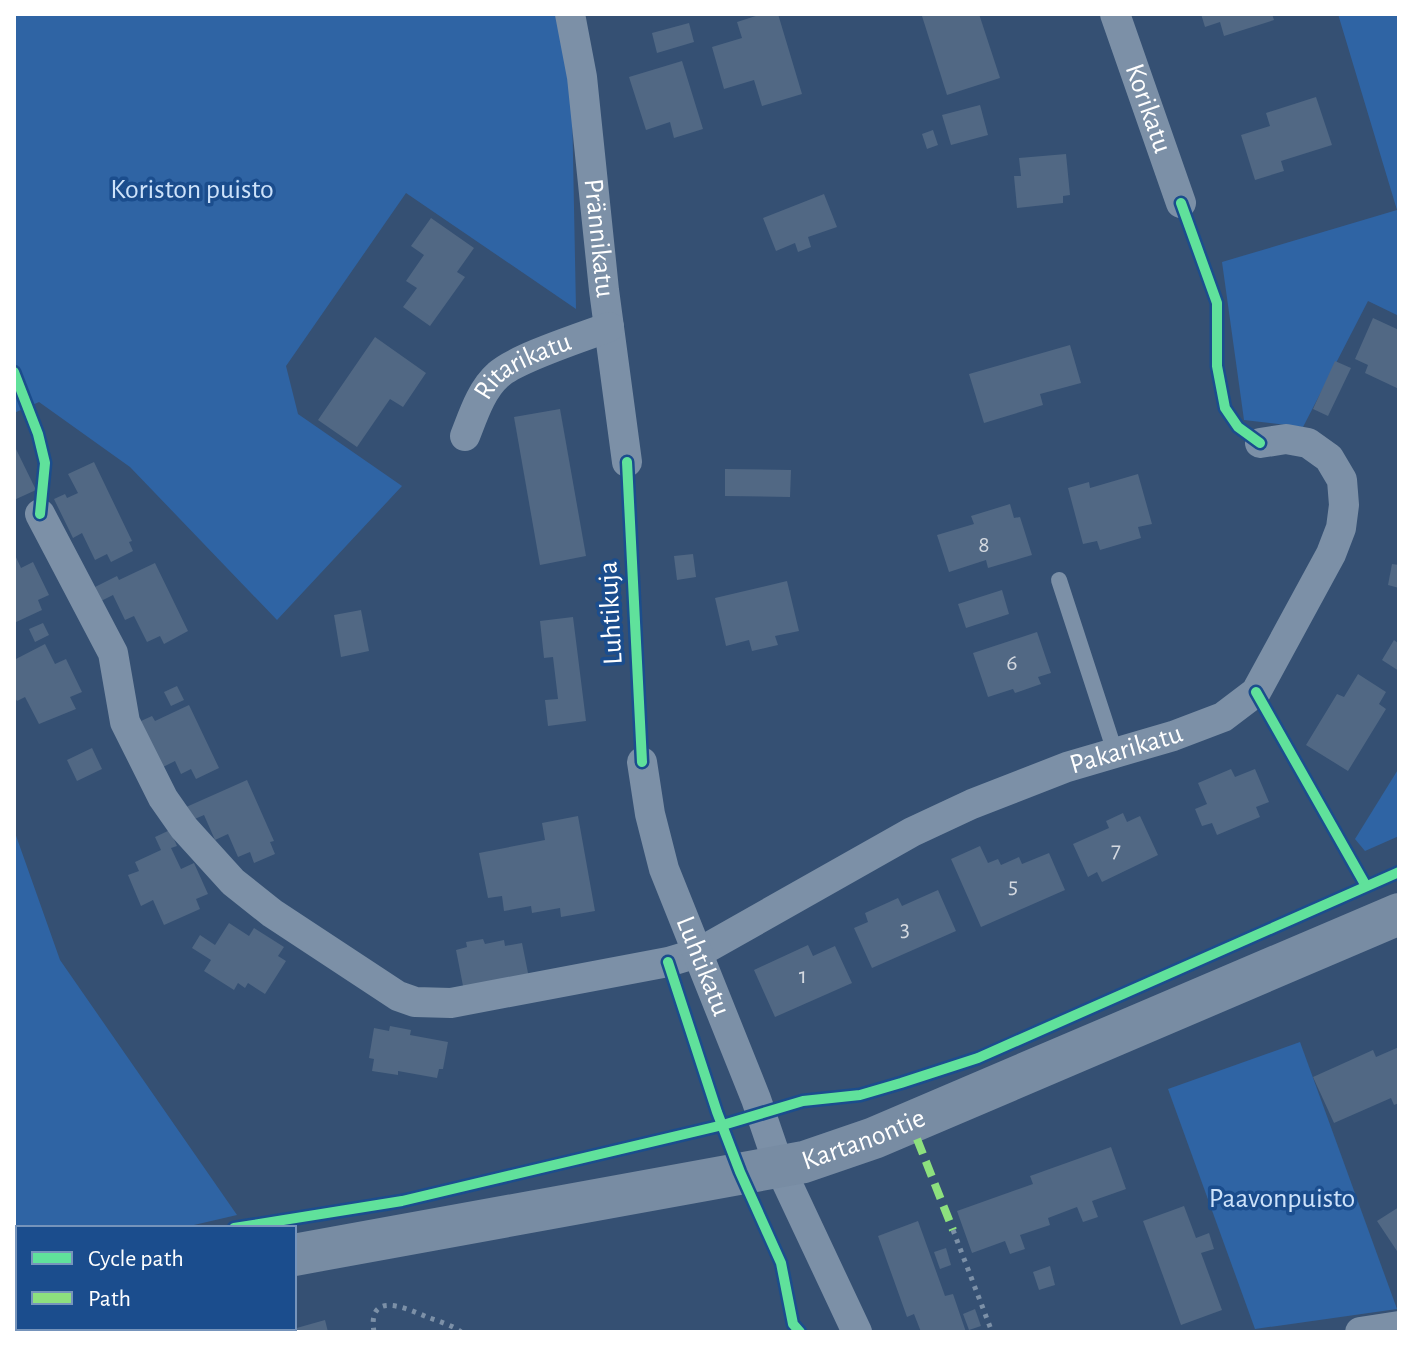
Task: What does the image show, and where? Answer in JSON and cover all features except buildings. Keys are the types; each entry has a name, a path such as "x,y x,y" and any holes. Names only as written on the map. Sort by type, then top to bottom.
{"street":[{"name":"Prännikatu","path":"570,14 582,77 627,462"},
{"name":"Korikatu","path":"1115,14 1181,203"},
{"name":"Ritarikatu","path":"465,436 478,403 498,374 512,365 609,327"},
{"name":"Pakarikatu","path":"40,514 113,653 125,722 163,798 206,854 233,882 272,913 398,996 415,1002 451,1003 668,962 698,953 912,832 1009,787 1173,736 1223,717 1256,692 1331,554 1341,528 1344,505 1342,480 1329,458 1308,443 1286,439 1260,443"},
{"name":"Luhtikatu","path":"642,762 650,814 664,869 756,1099 779,1166 857,1332"},
{"name":"Kartanontie","path":"296,1255 804,1162 874,1138 1399,914"},
{"path":"1360,1332 1399,1326"}],"lane":[{"path":"1059,580 1115,752"}],"path":[{"path":"953,1230 992,1332"},
{"path":"374,1332 376,1312 384,1305 397,1304 461,1332"}],"green space":[{"name":"Koriston puisto","path":"14,14 556,14 567,51 572,105 576,309 406,193 286,366 298,414 402,486 277,620 130,467 39,402 14,413"},
{"path":"1338,14 1399,14 1399,316 1368,301 1303,427 1244,420 1222,262 1397,210"},
{"path":"1399,768 1399,836 1365,851 1355,839"},
{"path":"14,830 60,960 237,1215 190,1226 16,1226 14,1288"},
{"name":"Paavonpuisto","path":"1300,1042 1397,1309 1255,1329 1168,1089"}],"marked path":[{"path":"917,1139 953,1230"}],"cycle path":[{"path":"1181,203 1217,303 1217,366 1225,408 1238,427 1260,443"},
{"path":"14,372 38,434 45,463 40,514"},
{"name":"Luhtikuja","path":"627,462 642,762"},
{"path":"1256,692 1366,886"},
{"path":"246,1226 402,1201 723,1125 803,1101 860,1095 901,1083 978,1058 1399,872"},
{"path":"668,962 717,1112 781,1263 793,1324 800,1332"}]}
